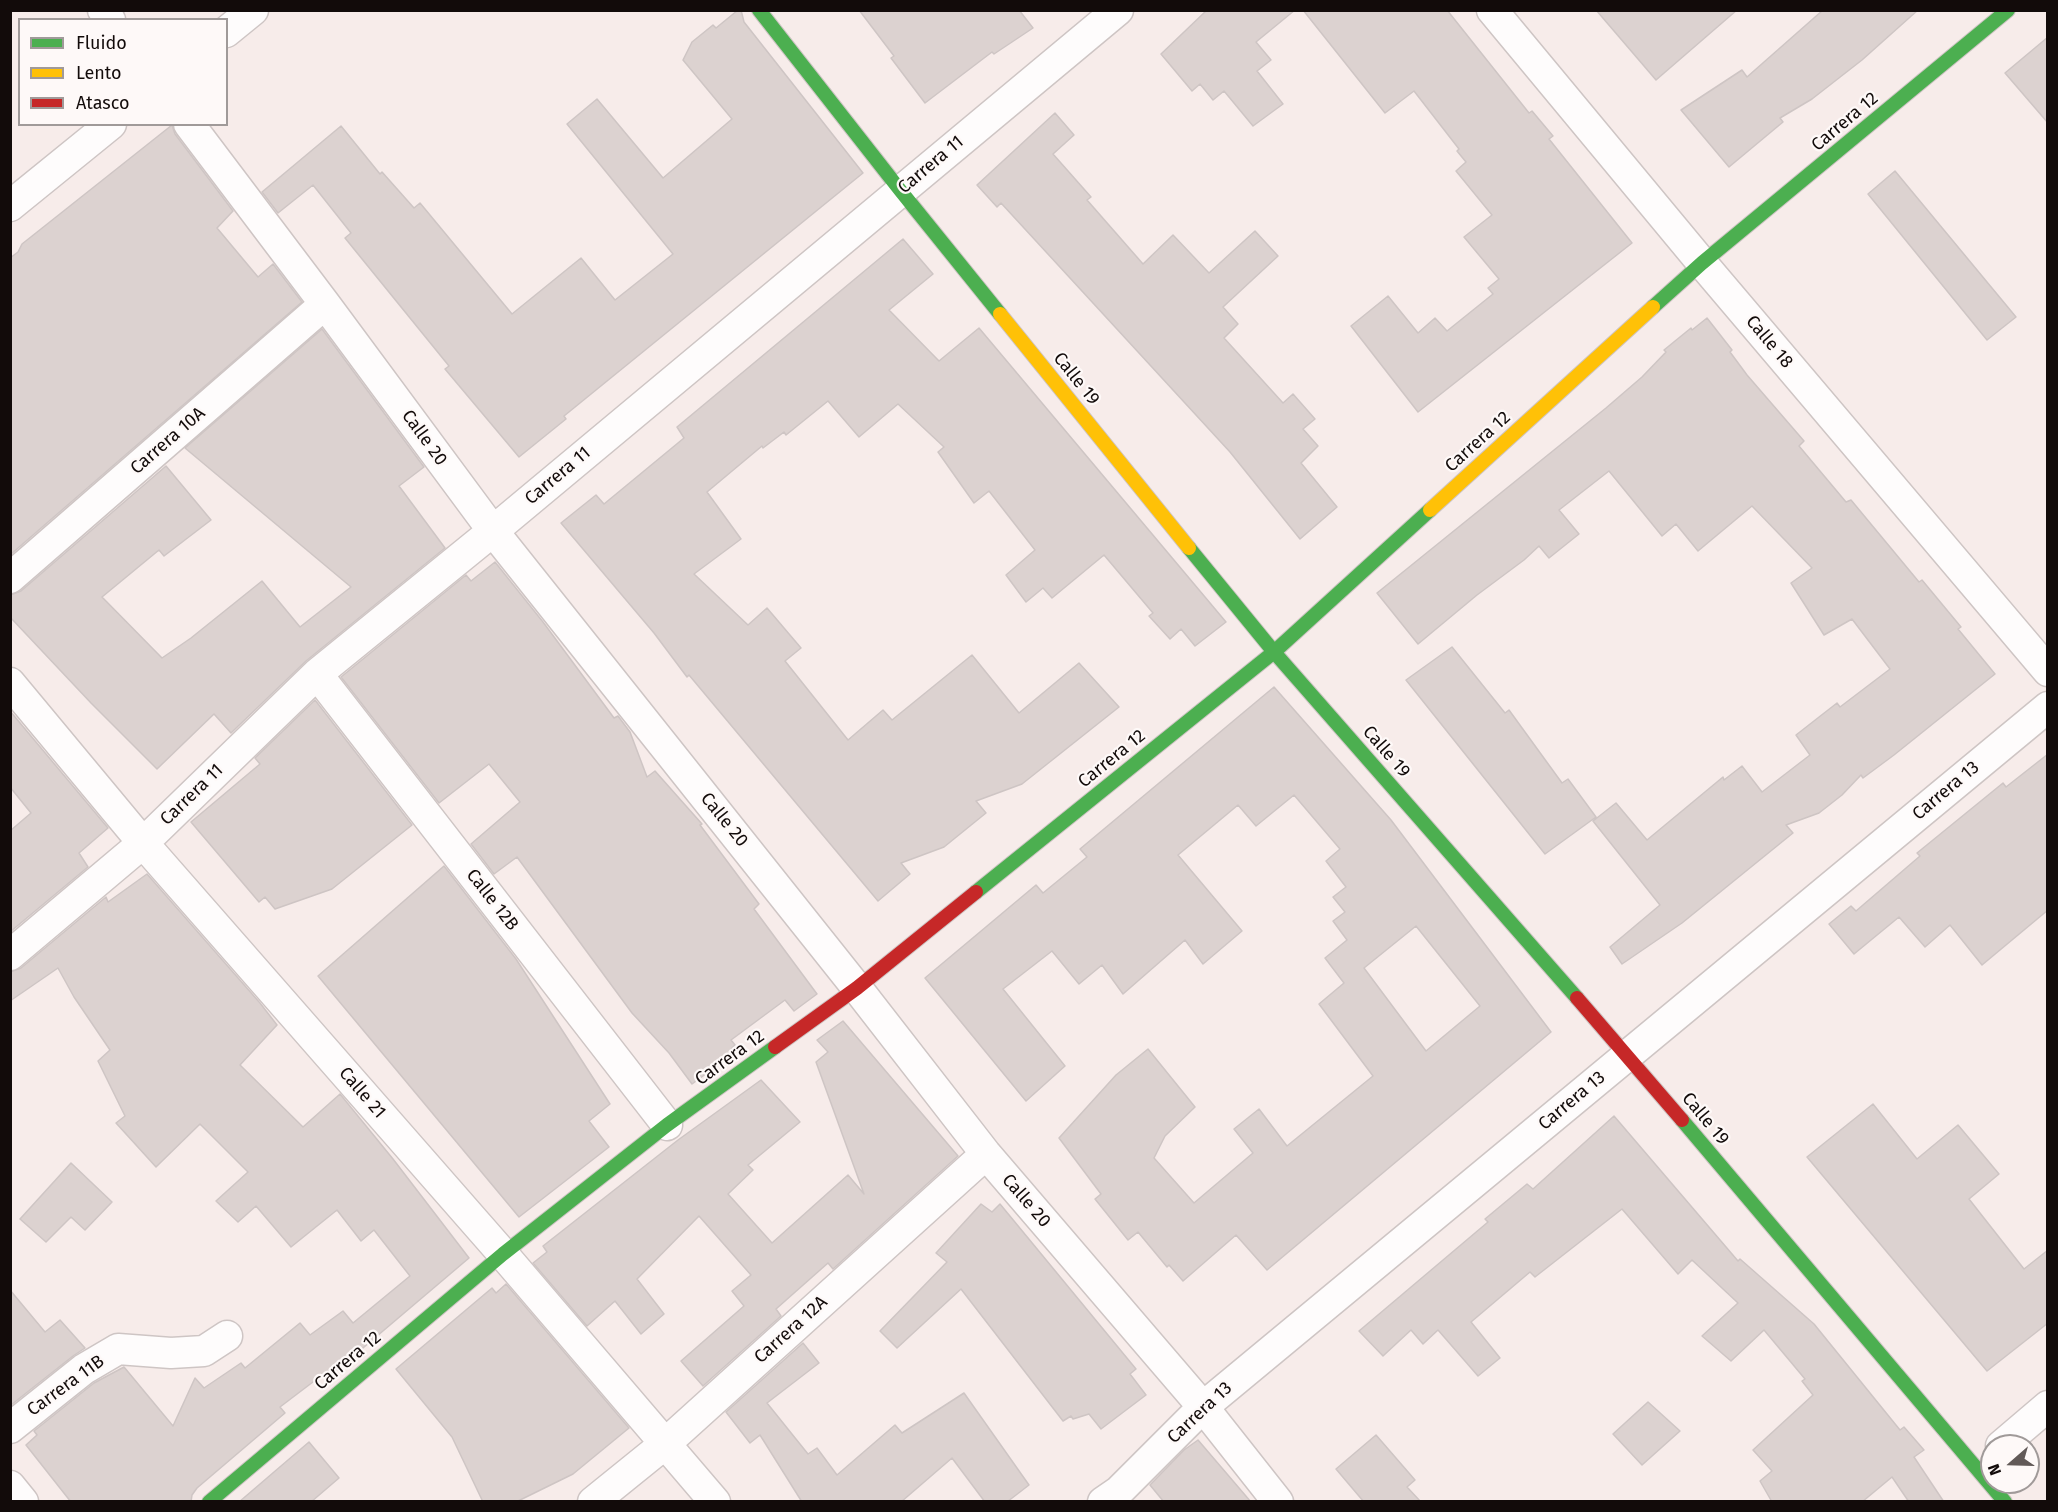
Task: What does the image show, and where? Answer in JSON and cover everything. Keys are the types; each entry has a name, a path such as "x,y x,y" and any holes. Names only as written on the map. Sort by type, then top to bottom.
{"street":[{"path":"228,30 253,10"},
{"name":"Calle 19","path":"759,10 900,190 1274,652 1980,1456"},
{"name":"Carrera 11","path":"10,955 143,843 317,674 493,531 1118,10"},
{"name":"Calle 18","path":"1492,10 1702,263 2048,671"},
{"name":"Carrera 12","path":"209,1502 503,1254 667,1125 857,988 1274,652 1702,263 2008,10"},
{"path":"10,206 109,126"},
{"name":"Calle 20","path":"191,126 493,531 857,988 986,1154 1203,1407 1278,1502"},
{"name":"Carrera 10A","path":"10,578 325,304"},
{"name":"Calle 12B","path":"317,674 667,1125"},
{"name":"Calle 21","path":"10,683 143,843 503,1254 715,1502"},
{"name":"Carrera 13","path":"1103,1502 1119,1491 1203,1407 2048,707"},
{"name":"Carrera 12A","path":"593,1502 666,1443 986,1154"},
{"name":"Carrera 11B","path":"10,1428 84,1369 118,1349 171,1353 204,1351 227,1336"},
{"path":"2015,1434 2048,1406"},
{"path":"10,1486 23,1502"}],"building":[{"path":"741,10 744,22 863,173 564,416 566,419 519,457 445,369 449,366 345,238 351,233 313,185 278,213 262,192 341,126 380,174 382,172 414,208 420,203 512,314 581,258 615,300 673,254 567,124 597,99 663,178 732,119 683,60 692,42 713,25 716,28"},
{"path":"859,10 1019,10 1033,28 994,54 992,52 925,103 891,58 894,56"},
{"path":"1207,10 1295,10 1256,42 1271,60 1257,71 1283,104 1253,126 1224,91 1213,100 1200,84 1192,91 1161,54"},
{"path":"1303,10 1447,10 1529,113 1532,111 1553,136 1549,139 1632,243 1418,412 1351,326 1388,296 1418,333 1435,318 1447,331 1493,294 1488,288 1499,279 1464,237 1492,215 1456,171 1466,162 1457,151 1459,149 1414,91 1385,113"},
{"path":"1596,10 1737,10 1656,80"},
{"path":"1823,10 1918,10 1862,60 1812,99 1780,118 1783,122 1729,167 1681,110 1742,70 1747,77"},
{"path":"2048,37 2048,123 2005,73"},
{"path":"1055,113 1074,135 1053,154 1091,197 1087,200 1143,264 1173,235 1209,273 1255,231 1278,256 1223,307 1238,324 1224,338 1283,403 1293,394 1315,419 1303,429 1318,446 1301,463 1337,507 1300,539 1230,452 1001,203 997,207 977,185"},
{"path":"172,126 175,134 233,211 217,228 258,277 273,264 302,302 10,555 10,258 18,252 22,244"},
{"path":"1895,171 2016,317 1987,340 1868,194"},
{"path":"903,239 933,274 889,310 939,361 979,328 1226,622 1195,646 1181,629 1170,639 1149,616 1153,613 1104,555 1052,598 1043,588 1026,602 1006,575 1035,550 989,491 974,503 938,452 944,447 898,404 859,437 828,401 786,435 784,432 763,448 762,446 707,492 741,539 694,574 748,625 767,608 801,648 785,661 848,740 883,710 892,720 972,655 1019,713 1079,663 1119,707 1022,784 976,801 986,813 944,847 901,863 910,874 878,901 689,675 687,677 654,633 561,523 596,495 604,504 684,438 677,427"},
{"path":"1707,318 1732,350 1730,352 1747,375 1804,441 1799,446 1846,502 1851,500 1919,582 1922,580 1961,627 1958,629 1995,674 1894,755 1863,778 1861,775 1842,795 1819,813 1786,825 1793,833 1682,923 1622,964 1610,947 1660,905 1593,821 1616,803 1647,840 1723,777 1724,780 1742,766 1762,792 1810,755 1796,735 1837,703 1840,707 1890,669 1852,619 1824,635 1791,583 1812,568 1752,506 1698,551 1676,524 1662,536 1609,471 1559,510 1579,534 1549,558 1539,546 1418,644 1377,593 1606,408 1642,377 1666,352 1664,350"},
{"path":"322,329 424,467 399,486 445,548 306,661 231,733 214,714 157,769 10,617 10,595 21,591 166,466 211,520 164,556 159,550 102,597 162,658 191,638 262,581 300,627 351,587 185,448"},
{"path":"495,562 614,718 618,716 630,732 647,777 655,771 702,824 700,825 759,904 754,909 817,994 794,1011 785,1000 731,1040 735,1045 732,1048 736,1052 692,1084 669,1053 632,1013 517,857 494,874 471,844 520,802 489,764 439,803 341,677 466,575 471,581"},
{"path":"1452,647 1505,713 1509,710 1562,783 1568,779 1596,817 1545,854 1406,680"},
{"path":"1274,687 1391,820 1551,1032 1267,1270 1236,1235 1183,1281 1169,1265 1167,1267 1138,1232 1128,1240 1095,1199 1101,1194 1059,1138 1116,1075 1148,1049 1195,1107 1165,1136 1154,1158 1194,1203 1253,1153 1234,1129 1259,1109 1287,1146 1373,1076 1319,1004 1344,983 1325,958 1347,940 1333,921 1345,912 1333,897 1346,887 1326,861 1340,849 1294,795 1256,826 1238,805 1178,855 1242,931 1203,964 1185,940 1123,994 1102,965 1079,984 1052,951 1003,989 1065,1066 1026,1101 925,978 1036,885 1043,893 1087,857 1080,849","holes":["1416,926 1480,1006 1426,1051 1364,968"]},
{"path":"315,700 412,825 332,889 275,909 265,897 259,902 191,822 260,764 255,758"},
{"path":"10,711 108,828 79,853 88,867 10,932 10,831 31,813 10,787"},
{"path":"2048,754 2048,910 1982,965 1950,925 1925,947 1899,917 1854,954 1829,924 1851,906 1856,911 1920,856 1917,853 2003,783 2006,787"},
{"path":"444,866 516,959 610,1104 589,1121 609,1147 519,1217 318,976"},
{"path":"147,874 277,1025 240,1065 303,1127 340,1094 469,1258 337,1370 334,1366 280,1407 285,1413 197,1488 192,1495 191,1502 71,1502 26,1445 37,1435 34,1431 94,1383 124,1367 173,1426 195,1378 204,1388 241,1363 245,1368 300,1323 310,1335 343,1311 353,1323 410,1276 374,1230 361,1241 337,1210 291,1247 256,1206 238,1222 216,1201 248,1172 200,1124 156,1167 116,1123 125,1116 98,1061 110,1050 74,997 58,968 10,1001 10,972 21,968 106,897 108,902"},
{"path":"843,1021 958,1156 833,1269 828,1263 776,1309 781,1316 703,1386 681,1361 744,1306 732,1291 751,1275 699,1216 637,1279 664,1314 641,1334 615,1301 587,1326 533,1263 547,1252 543,1246 678,1140 761,1080 800,1122 748,1165 753,1170 728,1194 772,1243 848,1175 864,1194 816,1062 828,1052 817,1040"},
{"path":"1873,1104 1917,1159 1958,1125 1999,1174 1969,1199 2024,1269 2048,1250 2048,1323 1987,1371 1807,1157"},
{"path":"1614,1116 1738,1261 1740,1259 1814,1324 1900,1430 1904,1427 1924,1450 1914,1457 1944,1502 1909,1502 1892,1477 1862,1502 1772,1502 1760,1481 1772,1471 1753,1450 1813,1395 1802,1381 1805,1379 1764,1330 1731,1361 1702,1336 1738,1303 1692,1260 1678,1274 1622,1209 1535,1277 1530,1272 1471,1322 1500,1358 1478,1376 1438,1330 1423,1344 1411,1330 1383,1356 1359,1331 1488,1222 1485,1219 1527,1184 1533,1189"},
{"path":"71,1163 112,1202 85,1230 71,1217 46,1242 20,1219"},
{"path":"981,1204 992,1212 1000,1204 1136,1369 1130,1374 1146,1395 1101,1429 1089,1414 1073,1419 1071,1416 1063,1421 961,1289 897,1348 880,1331 947,1262 936,1253"},
{"path":"506,1284 629,1428 573,1474 516,1502 483,1502 452,1437 396,1369 492,1288 496,1293"},
{"path":"10,1290 45,1332 60,1320 85,1348 11,1405"},
{"path":"803,1343 819,1363 767,1403 808,1454 817,1448 837,1475 895,1425 902,1433 964,1393 1029,1485 1007,1502 985,1502 952,1458 901,1502 802,1502 760,1435 750,1443 726,1412"},
{"path":"1648,1402 1680,1431 1642,1465 1613,1434"},
{"path":"1376,1435 1415,1480 1407,1487 1421,1502 1364,1502 1336,1469"},
{"path":"1198,1440 1251,1502 1164,1502 1150,1485 1184,1450"},
{"path":"309,1442 339,1478 311,1502 239,1502"}],"traffic: fast":[{"path":"759,10 1000,314"},
{"path":"1653,307 1702,263 2008,10"},
{"path":"976,892 1274,652 1430,510"},
{"path":"1189,548 1274,652 1577,998"},
{"path":"209,1502 503,1254 667,1125 775,1047"},
{"path":"1682,1120 2005,1502"}],"traffic: slow":[{"path":"1430,510 1653,307"},
{"path":"1000,314 1189,548"}],"traffic: jam":[{"path":"775,1047 857,988 976,892"},
{"path":"1577,998 1682,1120"}]}
